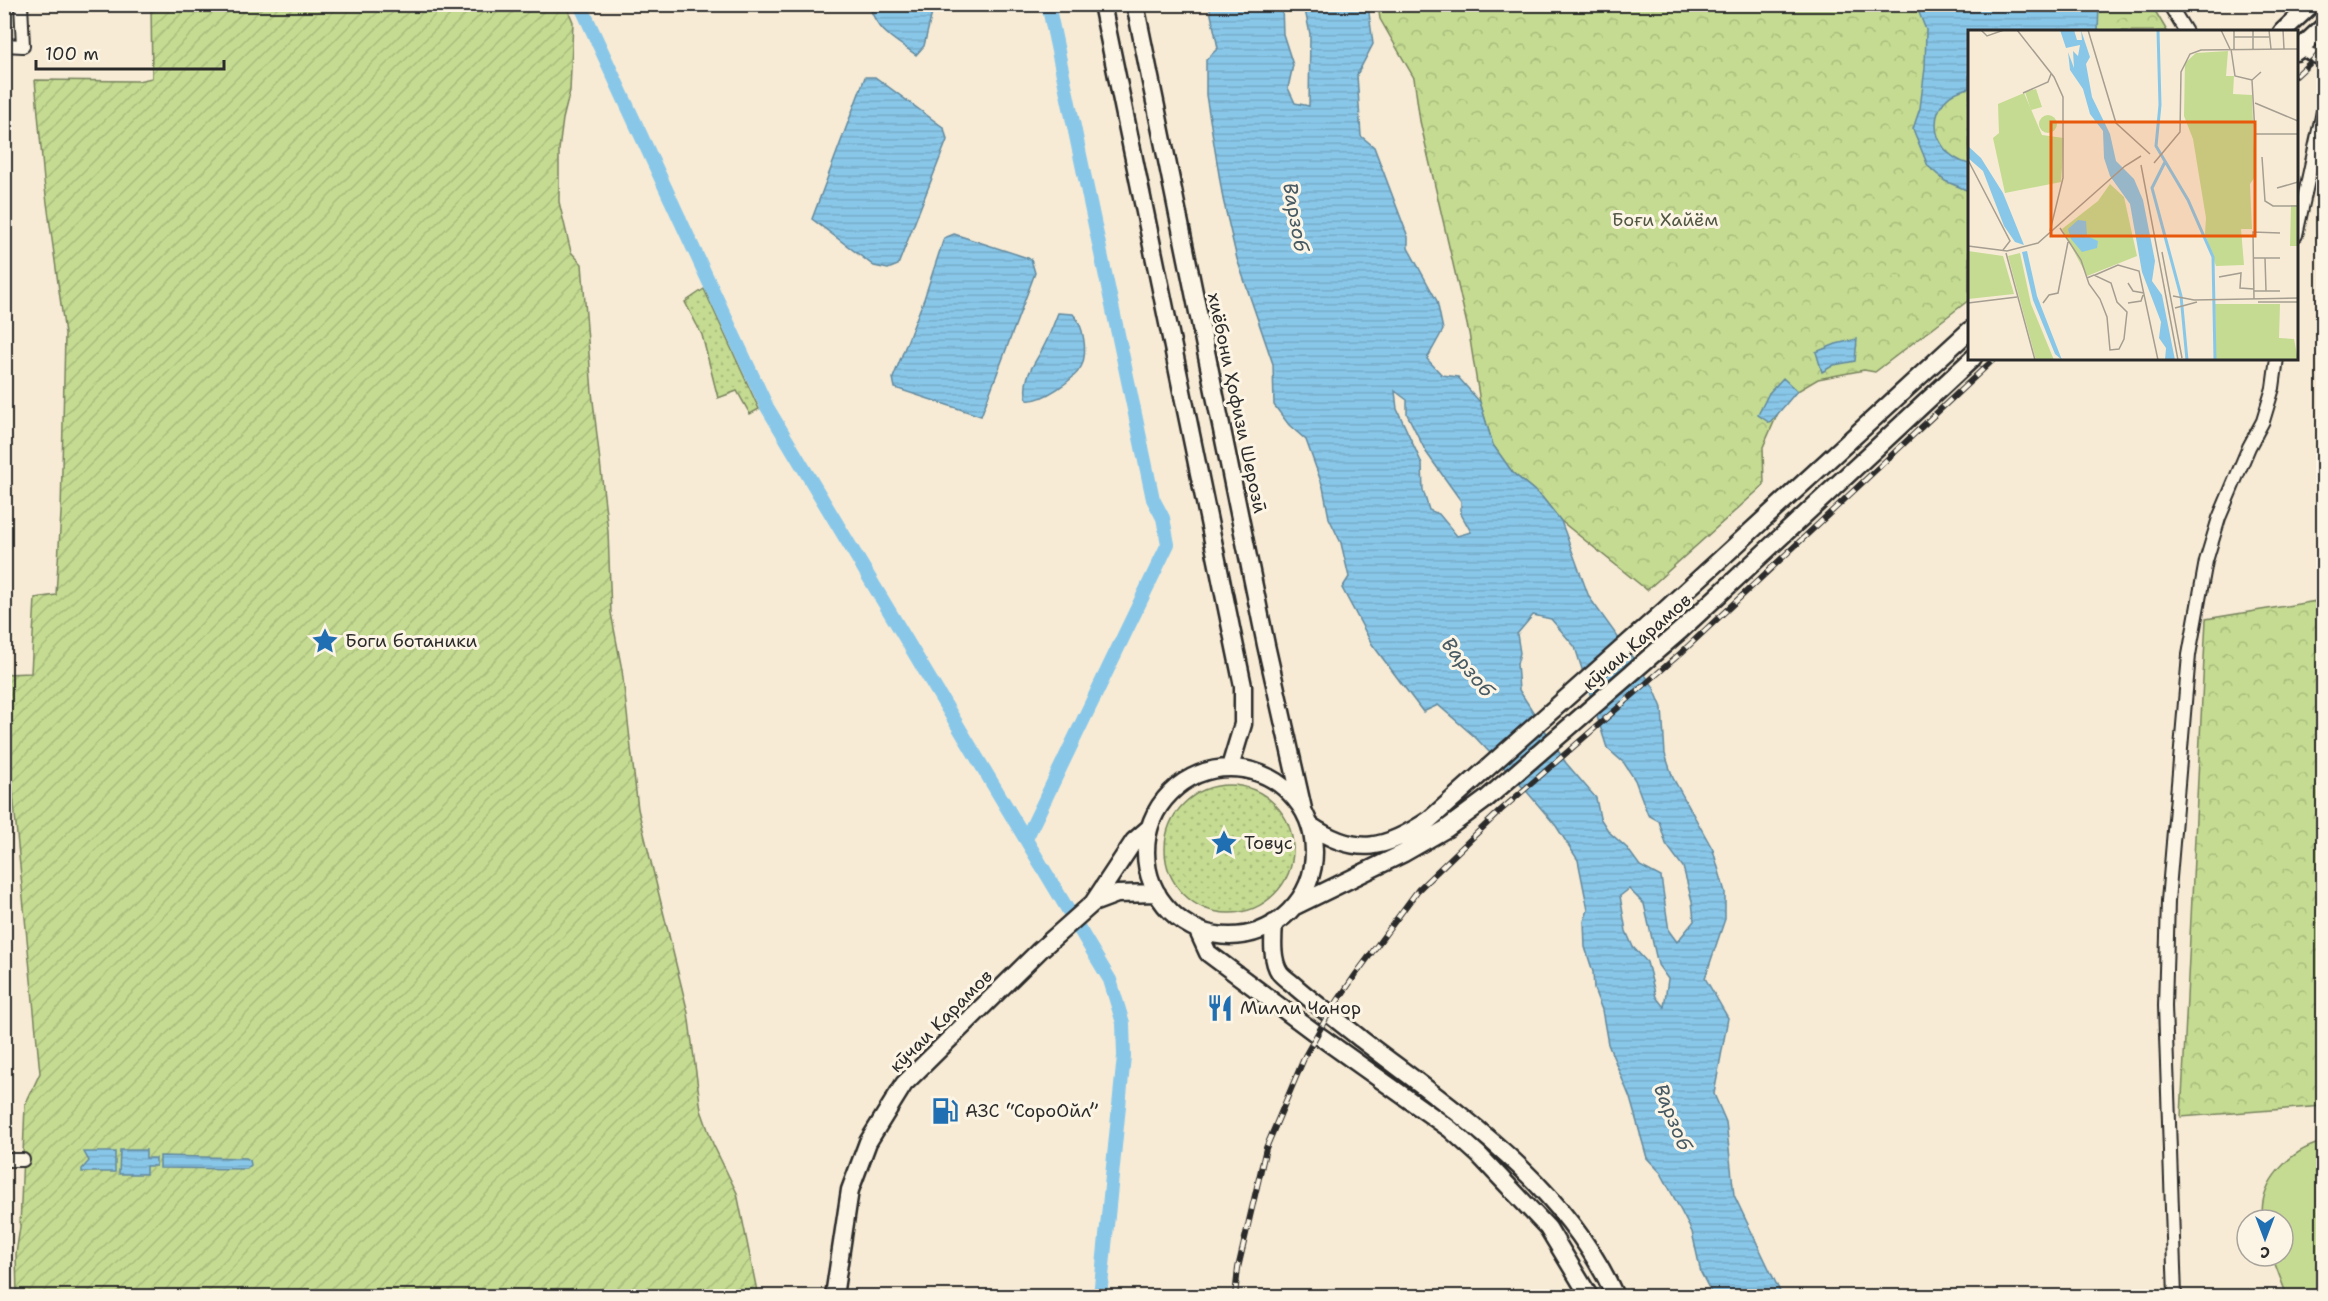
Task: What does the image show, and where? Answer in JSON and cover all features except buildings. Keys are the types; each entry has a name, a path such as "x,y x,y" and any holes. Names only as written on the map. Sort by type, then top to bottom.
{"main road":[{"path":"1102,4 1243,686 1243,724 1230,767"},
{"name":"хиёбони Ҳофизи Шерозӣ","path":"1135,4 1266,645 1303,809"},
{"path":"2284,30 2312,4"},
{"path":"2298,50 2324,26"},
{"name":"кӯчаи Карамов","path":"1311,826 1337,841 1367,846 1384,845 1412,832 1430,820 1469,782 1664,611 1968,332"},
{"name":"кӯчаи Карамов","path":"1293,907 1412,848 1446,829 1485,800 1681,630 1971,360"},
{"name":"хиёбони Ҳофизи Шерозӣ","path":"1230,767 1251,770 1272,778 1290,792 1303,809 1311,826 1314,855 1308,883 1293,907 1274,923 1260,930 1228,936 1212,934 1181,920 1167,908 1157,893 1148,872 1146,850 1149,828 1158,808 1171,791 1188,778 1208,770 1230,767"},
{"name":"кӯчаи Карамов","path":"834,1296 850,1190 868,1142 904,1084 1040,950 1093,903 1134,841 1149,828"},
{"name":"кӯчаи Карамов","path":"1093,903 1117,894 1157,893"},
{"path":"1274,923 1274,952 1279,972 1333,1017 1428,1088 1515,1161 1569,1219 1615,1296"},
{"name":"хиёбони Ҳофизи Шерозӣ","path":"1197,929 1208,953 1317,1035 1450,1129 1479,1155 1548,1228 1589,1296"}],"street":[{"path":"4,45 23,46 21,4"},
{"path":"2169,4 2185,30"},
{"path":"2298,50 2324,61"},
{"path":"2298,226 2324,107"},
{"path":"2175,1296 2165,1006 2168,901 2189,655 2206,561 2219,518 2249,447 2263,421 2273,388 2277,360"},
{"path":"4,1160 23,1160"}],"green space":[{"name":"Боғи Хайём","path":"2151,4 2166,30 1968,30 1968,301 1875,372 1864,370 1818,379 1789,396 1782,404 1763,447 1764,485 1647,590 1561,521 1542,497 1513,473 1493,445 1480,402 1469,333 1420,121 1414,78 1380,19 1378,5"},
{"name":"Боги ботаники","path":"151,5 566,5 573,22 570,91 559,150 559,202 571,252 582,264 592,392 608,531 611,613 622,670 638,809 688,1013 701,1110 713,1144 737,1193 758,1296 17,1296 16,1254 20,1227 25,1105 40,1073 5,711 4,674 31,673 35,598 56,595 61,513 65,334 44,181 35,80 138,81 152,78"},
{"path":"704,289 759,409 750,414 737,391 718,398 702,335 685,302"},
{"path":"2323,600 2323,1106 2181,1117 2206,619"},
{"path":"1229,785 1254,790 1274,804 1288,824 1293,849 1288,874 1274,894 1254,908 1229,913 1204,908 1184,894 1170,874 1165,849 1170,824 1184,804 1204,790"},
{"path":"2323,1142 2323,1296 2287,1296 2276,1268 2295,1268 2295,1208 2263,1208 2265,1193 2278,1170 2299,1152"}],"water":[{"path":"869,5 934,5 924,46 916,55 882,28 872,14"},
{"name":"Варзоб","path":"1209,5 1282,5 1283,34 1293,65 1288,88 1295,103 1309,106 1310,34 1304,5 1368,5 1373,44 1357,75 1361,136 1374,147 1408,237 1408,248 1437,301 1443,330 1427,359 1442,375 1458,377 1480,402 1493,445 1513,473 1542,497 1561,521 1589,597 1653,686 1662,708 1665,754 1673,778 1713,850 1725,892 1725,919 1705,978 1728,1018 1714,1094 1726,1122 1734,1195 1782,1296 1713,1296 1701,1273 1692,1232 1661,1173 1647,1158 1630,1098 1608,1044 1602,1010 1594,989 1593,972 1585,947 1584,921 1588,910 1578,860 1556,826 1475,737 1438,705 1423,712 1372,644 1342,588 1349,577 1341,543 1329,518 1323,487 1306,440 1289,425 1274,405 1273,364 1237,259 1223,199 1206,95 1206,60 1218,48","holes":["1395,391 1407,400 1407,414 1426,452 1461,501 1461,514 1471,532 1457,536 1439,514 1429,510 1423,490 1422,464 1397,409","1533,615 1551,619 1575,647 1607,748 1624,763 1635,780 1648,815 1659,821 1666,844 1683,867 1692,901 1694,921 1677,942 1669,931 1661,877 1640,866 1627,848 1609,832 1600,818 1596,798 1566,763 1519,690 1517,664 1520,653 1517,634","1629,889 1644,904 1658,965 1668,979 1664,1007 1656,997 1647,962 1633,947 1626,931 1620,896"]},
{"path":"1916,5 2099,5 2098,30 1968,30 1968,88 1955,93 1944,102 1938,112 1936,124 1938,137 1944,148 1955,158 1968,164 1968,191 1945,181 1928,166 1913,129 1920,108 1925,68 1926,30"},
{"path":"865,77 875,77 944,128 947,140 898,265 888,269 874,266 812,219"},
{"path":"954,234 1031,259 1035,273 981,416 895,388 893,378 924,299 944,238"},
{"path":"1058,313 1073,314 1080,325 1084,339 1081,367 1072,378 1049,394 1027,400 1026,384 1030,370 1047,340"},
{"path":"1857,339 1855,361 1834,365 1822,372 1816,352"},
{"path":"1783,378 1797,391 1770,423 1758,415 1769,393"},
{"path":"120,1150 146,1150 146,1158 156,1158 156,1166 146,1166 146,1174 119,1174"},
{"path":"84,1152 115,1152 115,1172 82,1172 89,1161"},
{"path":"160,1156 246,1158 250,1160 251,1165 247,1169 160,1168"}],"waterway":[{"path":"580,4 767,407 1110,980 1123,1023 1124,1056 1100,1296"},
{"path":"1026,839 1168,544 1163,518 1153,499 1048,4"}],"railway":[{"path":"2298,74 2324,50"},
{"path":"1235,1296 1238,1268 1266,1148 1305,1056 1328,1015 1418,890 1501,810 1682,652 1993,360"}],"place":[{"name":"Боги ботаники","path":"325,641"},
{"name":"Товус","path":"1224,843"},
{"name":"Милли Чанор","path":"1220,1008"},
{"name":"АЗС “СороОйл”","path":"945,1111"}]}
